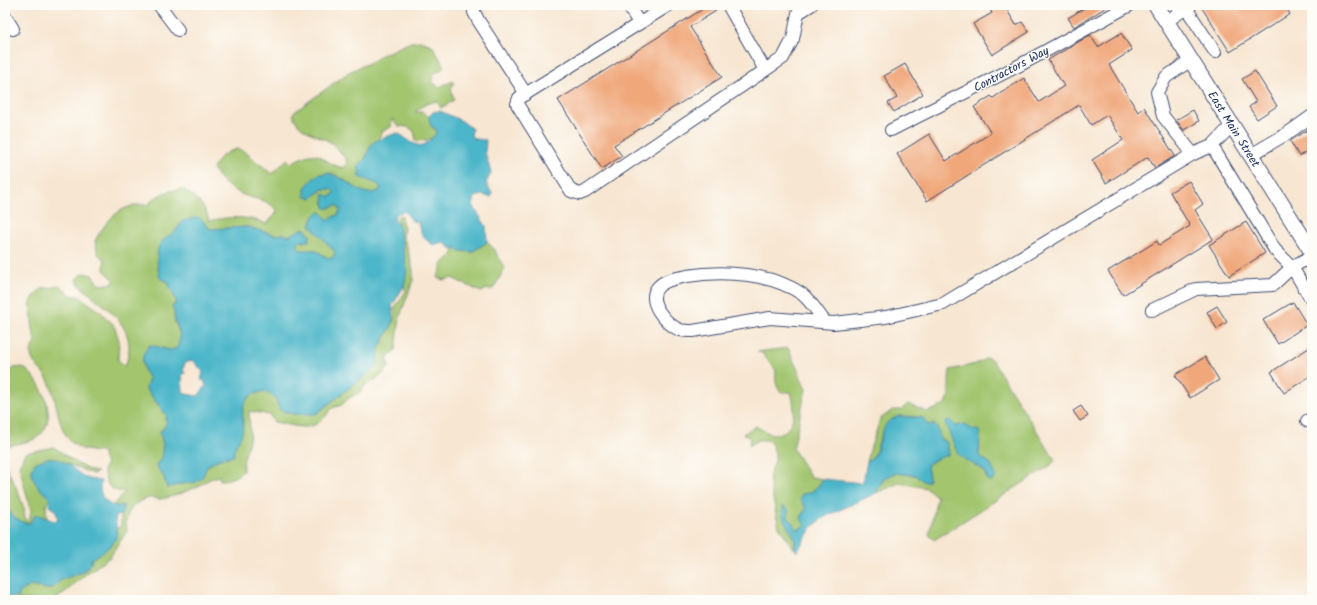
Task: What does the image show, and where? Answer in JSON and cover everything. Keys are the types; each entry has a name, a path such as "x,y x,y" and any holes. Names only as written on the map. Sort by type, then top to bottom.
{"main road":[{"name":"East Main Street","path":"1156,5 1312,252"}],"street":[{"path":"159,5 178,30"},
{"path":"474,5 474,12 478,20 526,94"},
{"path":"628,5 640,24"},
{"path":"669,5 519,98 517,104 571,191 580,194 620,169 783,58 792,39 798,13 811,5"},
{"path":"728,5 766,70"},
{"name":"Contractors Way","path":"891,130 1020,65 1130,5"},
{"path":"1167,21 1189,7 1215,52"},
{"path":"5,16 13,29"},
{"path":"1191,60 1166,76 1157,92 1163,116 1193,154"},
{"path":"1251,155 1288,133 1312,116"},
{"path":"825,322 802,294 784,285 743,274 708,273 674,279 660,284 654,291 653,296 661,315 680,330 693,331 770,318 834,323 886,317 943,304 1193,154 1212,146 1232,125"},
{"path":"1212,146 1275,250 1292,267 1312,301"},
{"path":"1152,310 1196,289 1273,285 1292,267 1312,256"}],"green space":[{"path":"420,41 432,45 444,66 441,70 433,74 432,82 439,87 453,81 454,82 451,88 454,100 441,108 437,101 426,104 415,112 423,112 430,118 431,126 437,131 431,138 416,141 414,131 408,127 398,126 392,119 391,127 383,131 377,141 369,147 370,148 364,161 360,163 359,176 378,184 381,189 373,193 366,193 358,190 336,175 329,173 321,174 314,178 305,188 318,194 322,189 331,189 335,193 323,200 325,208 337,205 340,209 339,214 328,220 321,212 314,216 310,225 336,252 333,258 328,258 315,250 301,251 297,245 301,241 305,242 292,235 275,235 248,227 210,229 204,222 191,220 182,221 179,228 162,248 158,260 159,275 161,279 167,281 177,302 173,305 175,321 180,339 176,349 169,350 156,346 143,357 143,366 149,379 146,389 167,416 164,419 167,419 165,427 161,430 163,442 161,460 156,464 164,477 167,488 185,483 189,484 213,462 224,458 230,458 241,435 244,403 252,395 263,391 275,397 284,410 288,413 316,414 377,366 379,348 391,327 395,316 394,309 406,291 403,284 407,270 397,218 399,215 403,217 401,218 404,228 403,236 413,270 413,281 400,316 396,350 387,357 389,367 381,376 364,386 361,392 349,398 342,405 332,408 325,417 313,426 300,427 274,422 270,415 249,411 250,433 243,471 241,473 233,478 227,479 220,480 219,476 214,477 180,494 159,499 151,498 139,502 128,514 126,525 127,531 110,557 86,574 62,595 53,600 5,600 5,598 7,599 30,586 48,589 53,588 61,580 82,572 91,564 91,559 109,545 117,532 116,529 121,526 121,511 123,506 112,506 125,492 111,488 107,483 103,470 106,465 102,452 87,450 76,446 68,438 63,429 50,384 32,360 32,349 35,342 31,309 31,302 33,298 43,288 51,288 59,285 71,295 80,297 100,311 114,325 119,340 118,360 125,366 129,352 128,340 124,329 118,319 79,285 76,279 84,273 92,275 99,285 110,284 115,281 104,270 105,260 98,254 95,241 104,226 116,214 130,206 148,205 159,195 173,190 183,189 199,202 209,221 224,218 246,218 267,224 277,212 274,207 261,200 241,194 232,189 218,177 213,169 220,158 225,153 237,149 245,152 272,174 287,159 291,163 310,155 320,156 335,165 344,168 347,161 333,144 303,129 295,119 293,113 349,72 375,60 379,56 411,42"},
{"path":"487,242 493,248 505,268 493,289 487,289 481,292 452,278 444,280 437,278 441,270 441,265 453,254 454,248 472,252"},
{"path":"788,348 806,389 793,449 811,477 823,479 814,490 802,494 806,508 801,518 805,525 797,530 788,517 788,509 787,527 795,539 794,549 779,527 770,484 771,472 775,460 773,448 769,440 758,440 749,446 750,438 743,434 756,426 766,432 775,434 783,433 792,421 794,413 791,392 783,393 778,389 776,383 776,370 761,352 757,352"},
{"path":"987,358 992,360 1055,460 1051,465 934,540 929,535 937,497 927,488 899,483 876,493 884,479 895,473 929,477 927,466 949,451 946,441 941,440 937,426 933,424 928,425 921,417 898,416 883,431 873,457 867,462 868,456 880,419 893,410 901,410 908,404 927,412 943,405 949,397 950,370 976,364","holes":["950,420 956,426 965,424 976,434 979,441 979,456 984,459 986,478 981,469 967,461"]},
{"path":"23,367 30,373 42,389 48,409 48,419 45,428 35,439 5,448 5,375 14,368"},
{"path":"54,447 81,466 98,472 93,474 53,458 39,488 50,499 46,505 47,520 36,514 30,523 23,522 17,519 6,509 5,464 24,508 25,518 29,521 31,511 19,466 25,453"}],"water":[{"path":"440,111 462,121 472,129 471,136 475,139 486,140 485,152 491,173 486,183 492,193 491,197 482,195 475,197 473,206 486,226 487,242 472,252 459,251 457,248 452,249 443,242 433,245 423,237 417,221 413,222 405,211 395,214 394,219 399,226 407,270 404,286 392,306 393,318 391,327 379,348 377,366 316,414 293,414 280,410 275,397 263,391 252,395 244,404 243,430 235,448 234,456 223,457 208,465 202,478 194,483 185,483 167,488 164,477 156,466 161,459 163,449 162,438 159,433 165,427 167,419 164,419 167,416 146,389 149,379 143,366 144,353 150,345 169,350 176,349 180,338 175,313 172,307 177,302 167,281 161,279 159,275 157,257 158,248 161,243 178,228 182,221 199,217 210,229 248,227 275,235 284,234 288,236 304,228 310,235 309,241 301,241 297,245 301,250 315,250 328,258 333,258 335,252 310,225 315,215 318,213 321,212 328,220 339,214 340,209 337,205 326,209 323,196 324,194 330,197 335,193 331,189 322,189 312,198 305,197 305,188 316,176 321,174 329,174 337,176 359,190 367,193 374,193 381,189 378,184 359,177 358,174 360,172 358,167 360,163 364,161 370,148 369,147 375,141 397,133 417,145 425,144 437,131 430,124 429,116 433,112","holes":["193,360 203,372 201,380 204,380 206,386 198,396 183,392 182,375 185,373 183,370 185,363"]},
{"path":"898,416 923,418 928,425 935,426 938,429 941,440 946,441 949,454 929,463 927,466 929,481 924,482 916,475 895,473 884,478 876,493 823,518 811,528 797,552 795,549 795,539 793,534 783,518 783,506 788,509 788,517 798,530 805,525 801,518 806,508 800,499 802,494 814,490 823,479 861,483 863,481 867,462 877,450 884,428 888,422"},
{"path":"950,420 956,426 965,424 973,430 978,430 980,434 979,456 990,463 996,476 993,481 988,481 985,471 958,454 945,423 946,421"},
{"path":"47,458 54,458 65,462 83,476 89,479 101,481 100,491 105,501 113,506 124,506 121,515 116,516 116,537 111,545 91,559 91,564 82,572 61,580 53,588 48,589 30,586 19,593 19,598 14,596 7,599 5,598 5,505 12,515 23,522 30,523 36,514 54,521 58,520 56,511 49,506 50,499 35,483 32,474 32,468 35,463"}],"building":[{"path":"709,5 712,5 716,11 690,27 722,77 614,145 622,156 602,169 558,100"},
{"path":"987,5 1004,5 1016,25 1022,22 1029,32 992,55 973,24 992,13"},
{"path":"1089,5 1110,5 1074,27 1068,18"},
{"path":"1200,5 1284,5 1290,14 1230,52"},
{"path":"1121,33 1132,50 1109,65 1138,112 1144,107 1175,156 1155,168 1148,157 1106,183 1092,160 1123,140 1107,115 1091,125 1079,105 927,201 897,154 929,134 946,161 991,133 974,107 991,96 993,98 1024,78 1039,102 1064,86 1048,60 1090,35 1098,47"},
{"path":"905,64 923,94 894,112 888,103 897,98 884,76"},
{"path":"1255,71 1277,106 1257,119 1249,107 1256,102 1242,79"},
{"path":"1193,110 1199,121 1184,130 1176,120"},
{"path":"1312,127 1312,148 1299,156 1290,141"},
{"path":"1189,181 1203,204 1195,210 1213,239 1123,295 1108,271 1157,241 1159,245 1190,226 1170,192"},
{"path":"1246,222 1265,253 1229,276 1209,245"},
{"path":"1293,302 1307,325 1278,344 1263,320"},
{"path":"1217,306 1227,322 1217,329 1207,312"},
{"path":"1312,346 1312,375 1284,393 1271,372"},
{"path":"1205,357 1219,380 1190,398 1175,375"},
{"path":"1081,406 1088,416 1080,421 1073,411"}]}
